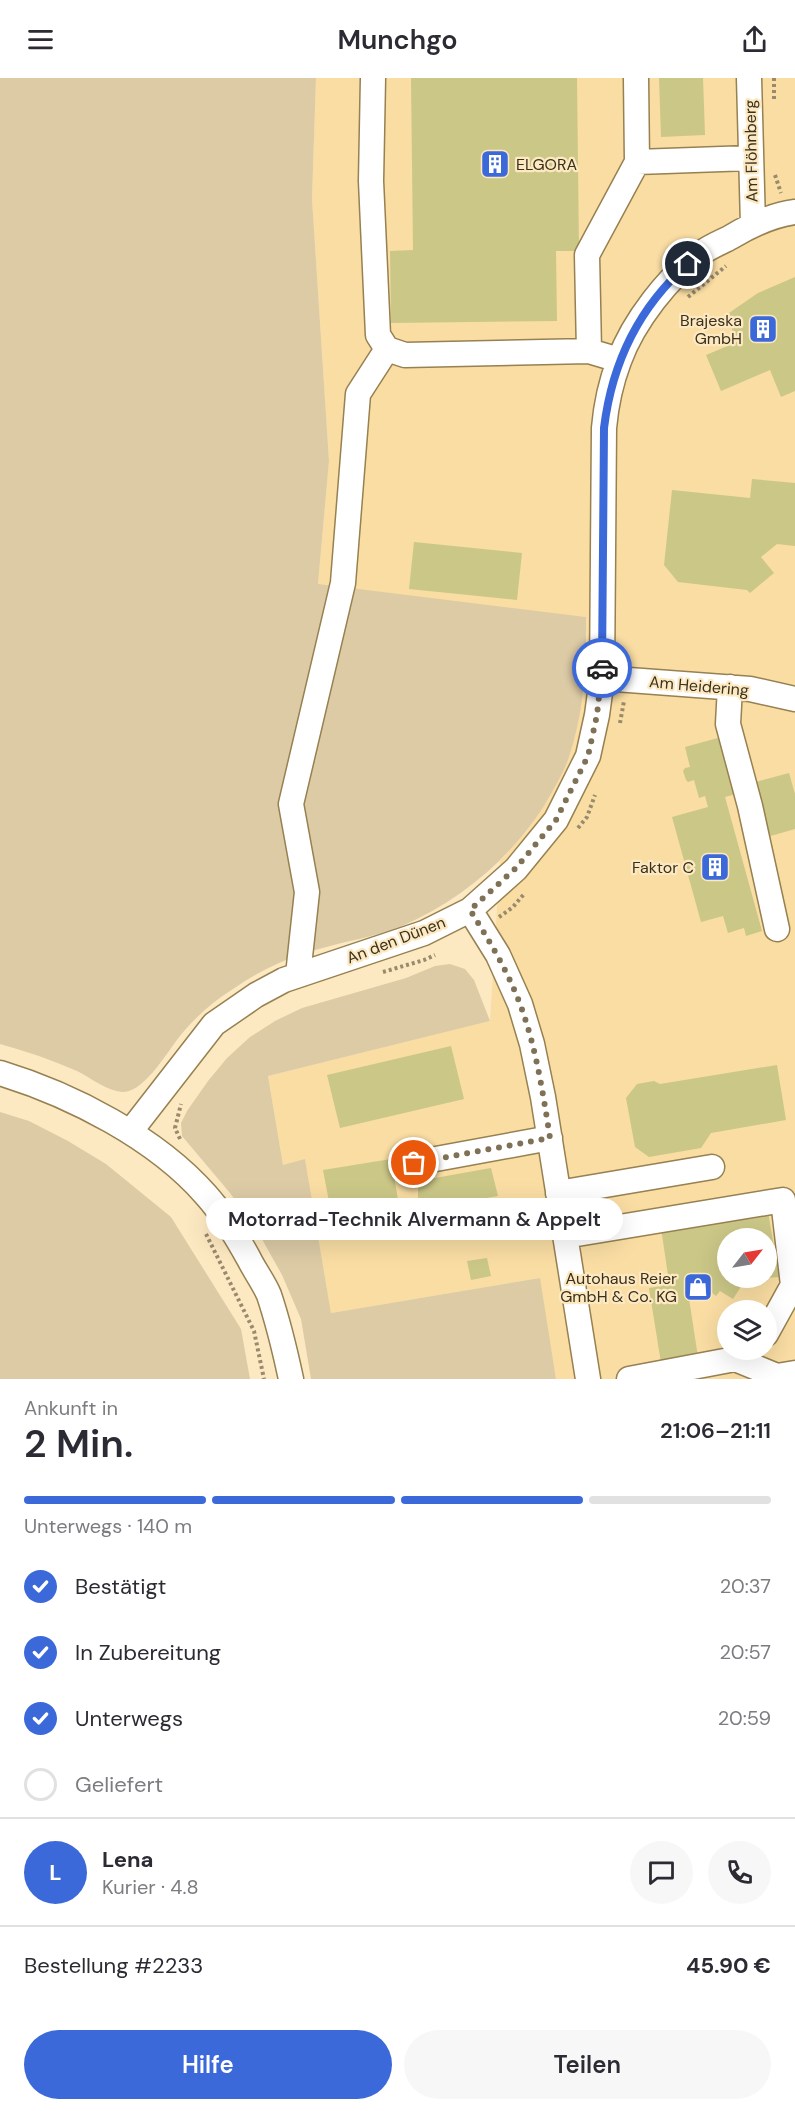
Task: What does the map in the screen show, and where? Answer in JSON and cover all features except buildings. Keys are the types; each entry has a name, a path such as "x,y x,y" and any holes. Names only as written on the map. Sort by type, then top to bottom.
{"street":[{"path":"373,78 371,181 378,335 387,349 405,356 589,351 619,360"},
{"path":"589,351 587,255 637,162 636,78"},
{"name":"Am Flöhnberg","path":"749,78 753,225"},
{"path":"637,162 750,158"},
{"name":"An den Dünen","path":"130,1132 214,1024 256,995 284,980 424,933 476,920 556,820 588,756 597,715 614,679 604,428 607,404 619,360 637,325 675,276 702,252 753,225 788,213"},
{"path":"298,975 307,892 291,804 343,583 358,394 387,349"},
{"name":"Am Heidering","path":"614,679 750,689 795,699"},
{"path":"730,687 728,724 750,807 777,929"},
{"path":"476,920 498,955 520,1004 532,1044 550,1138 588,1379"},
{"path":"0,1073 70,1099 130,1132 178,1167 207,1195 224,1218 268,1293 291,1379"},
{"path":"414,1163 550,1138"},
{"path":"558,1193 712,1167"},
{"path":"565,1236 783,1200 793,1285 790,1300 777,1318"},
{"path":"629,1379 718,1360"},
{"path":"750,1360 777,1376 795,1373"}],"path":[{"path":"774,78 774,111"},
{"path":"775,166 775,177 782,189 788,213"},
{"path":"682,302 728,264"},
{"path":"614,679 622,716 619,726"},
{"path":"573,836 587,817 598,787"},
{"path":"476,920 513,907 528,890"},
{"path":"379,974 424,960 443,950"},
{"path":"178,1167 188,1156 175,1128 182,1096"},
{"path":"205,1232 254,1330 264,1379"}],"shaded area":[{"path":"0,78 316,78 312,199 329,461 318,584 586,617 586,653 581,707 568,760 543,808 510,850 471,886 449,901 402,926 296,956 243,982 196,1018 149,1077 131,1090 122,1092 105,1087 58,1063 0,1044"},
{"path":"316,78 795,78 795,1379 556,1379 539,1278 331,1313 305,1160 283,1165 268,1076 490,1021 500,861 527,831 549,798 567,763 585,685 587,645 586,617 350,592 318,585 329,461 312,199"},
{"path":"450,964 465,969 474,980 490,1021 268,1076 283,1165 305,1159 331,1313 540,1278 556,1379 311,1379 301,1319 282,1275 258,1232 230,1193 182,1136 181,1123 208,1081 227,1058 250,1037 275,1021 302,1008 406,978 435,966"},
{"path":"0,1112 29,1121 106,1164 171,1217 241,1329 250,1379 0,1379"}],"way so far":[{"path":"414,1163 550,1138 532,1044 520,1004 498,955 470,910 516,868 556,820 588,756 597,715 602,668"}],"place":[{"name":"ELGORA","path":"495,164"},
{"name":"Brajeska GmbH","path":"763,329"},
{"name":"Faktor C","path":"715,867"},
{"name":"Motorrad-Technik Alvermann & Appelt","path":"414,1163"},
{"name":"Autohaus Reier GmbH & Co. KG","path":"698,1287"}],"route":[{"path":"602,668 604,428 607,404 619,360 637,325 675,276 688,264"}]}
